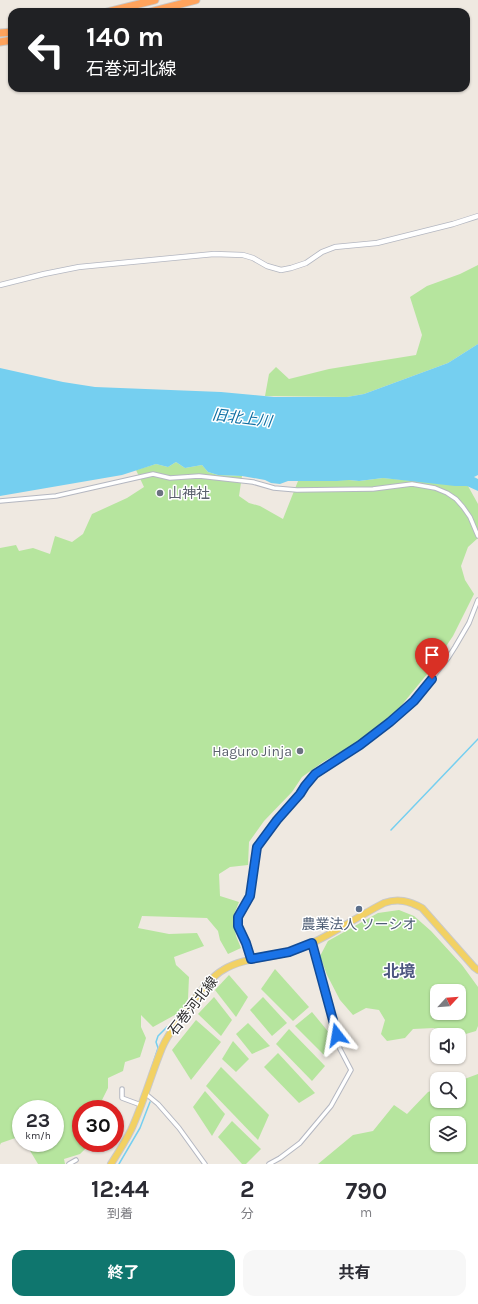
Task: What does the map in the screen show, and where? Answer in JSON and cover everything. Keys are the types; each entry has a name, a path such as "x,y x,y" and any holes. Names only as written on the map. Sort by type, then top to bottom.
{"highway":[{"path":"122,8 155,0"},
{"path":"165,8 196,0"}],"main road":[{"name":"石巻河北線","path":"111,1164 131,1131 146,1094 162,1047 176,1024 197,996 215,976 223,970 239,962 289,952 312,943 384,903 400,900 411,902 422,908 478,970"}],"street":[{"path":"0,285 79,267 214,254 243,255 253,258 267,266 282,270 306,263 322,252 335,247 377,243 453,224 478,216"},
{"path":"0,501 56,496 153,474 170,478 199,476 253,482 274,488 297,490 373,489 412,484 435,488 456,499 470,517 478,536"},
{"path":"251,959 246,943 238,926 238,917 250,896 257,847 315,774 345,756 378,732 414,701 455,647 469,623 478,600"},
{"path":"269,1164 280,1158 300,1143 331,1106 351,1070 340,1049 312,943"},
{"path":"122,1089 122,1098 141,1105"},
{"path":"146,1094 158,1104 179,1128 205,1164"},
{"path":"69,1164 76,1160"}],"green space":[{"path":"478,265 478,344 448,363 364,394 347,397 265,396 269,374 276,367 289,379 329,369 416,355 422,335 410,297 427,286 460,274"},
{"path":"176,462 185,468 202,465 208,472 218,475 242,476 239,496 249,503 260,506 283,519 298,481 359,481 383,478 468,486 478,504 478,538 468,547 461,566 465,580 474,594 453,636 428,673 396,712 358,742 323,762 302,777 292,792 264,821 249,842 248,865 230,867 219,874 220,896 239,902 233,917 236,936 241,948 228,954 220,940 218,931 207,918 142,916 138,928 169,934 197,933 204,946 174,957 176,965 189,977 188,999 182,1011 153,1027 141,1015 141,1027 146,1038 140,1057 125,1062 123,1071 108,1078 108,1088 102,1100 72,1100 72,1152 82,1152 64,1159 65,1164 38,1164 31,1152 64,1152 64,1100 12,1100 12,1139 1,1143 0,1145 0,548 16,545 19,551 33,548 50,554 55,536 72,542 83,534 92,514 127,498 144,487 136,470 156,464 168,467"},
{"path":"399,910 414,916 431,931 462,965 478,987 478,1026 476,1031 466,1034 466,1028 413,1029 405,1038 387,1041 381,1034 385,1020 379,1010 366,1008 353,1015 340,1000 327,975 320,956 328,941 378,913"},
{"path":"275,969 309,1007 293,1021 261,989"},
{"path":"229,975 248,997 236,1017 215,990"},
{"path":"214,997 232,1020 221,1036 198,1014"},
{"path":"263,997 287,1023 272,1036 250,1010"},
{"path":"312,1012 335,1040 325,1056 295,1026"},
{"path":"196,1020 221,1042 191,1080 172,1050"},
{"path":"248,1023 270,1046 252,1054 236,1034"},
{"path":"289,1029 325,1066 312,1081 276,1044"},
{"path":"233,1041 249,1059 236,1072 222,1059"},
{"path":"278,1053 315,1093 299,1103 264,1067"},
{"path":"221,1067 269,1115 258,1140 206,1086"},
{"path":"478,1074 478,1164 318,1164 353,1135 373,1131 394,1105 407,1114 430,1091 430,1108 466,1108 466,1078"},
{"path":"205,1091 225,1114 212,1136 193,1107"},
{"path":"232,1121 261,1149 246,1164 242,1164 218,1137"}],"water":[{"name":"旧北上川","path":"478,344 478,475 474,477 478,479 478,491 467,486 383,478 359,481 288,481 280,484 242,476 218,475 208,472 202,465 185,468 176,462 168,467 156,464 122,475 0,496 0,368 63,382 95,387 221,392 274,397 347,397 364,394 448,363"}],"waterway":[{"path":"391,830 478,739"},
{"path":"149,1076 158,1048 156,1042 158,1036 167,1027"},
{"path":"119,1164 140,1128 150,1102"}],"place":[{"name":"山神社","path":"160,493"},
{"name":"Haguro Jinja","path":"300,751"},
{"name":"農業法人 ソーシオ","path":"359,909"}],"district":[{"name":"北境","path":"399,971"}],"route":[{"path":"337,1035 312,943 289,952 251,959 246,943 238,926 238,917 250,896 257,847 277,820 315,774 345,756 378,732 414,701 432,679"}]}
